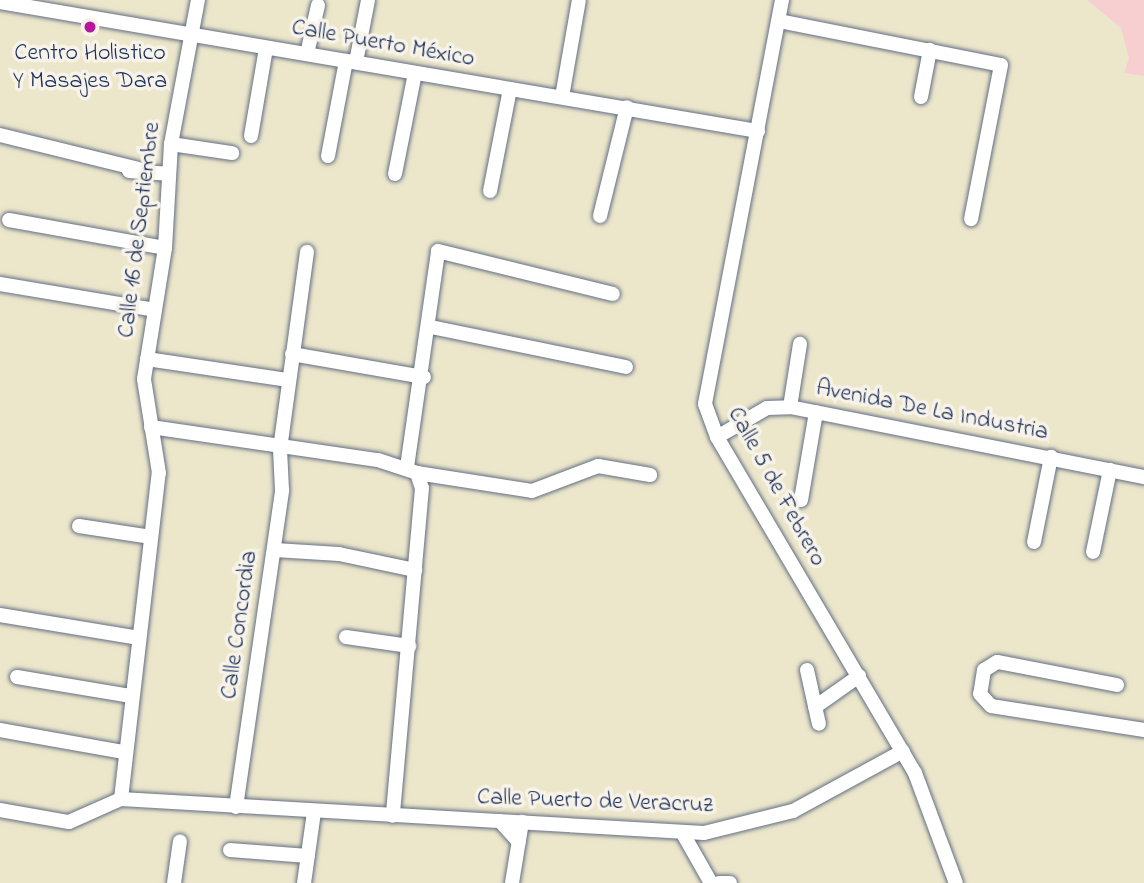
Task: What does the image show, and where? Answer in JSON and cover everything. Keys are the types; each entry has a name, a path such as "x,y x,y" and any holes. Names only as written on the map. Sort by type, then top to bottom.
{"street":[{"path":"77,16 80,0"},
{"name":"Calle 16 de Septiembre","path":"121,799 124,752 160,461 144,398 147,359 165,248 171,144 198,0"},
{"path":"328,156 368,0"},
{"path":"562,97 579,0"},
{"name":"Calle 5 de Febrero","path":"782,0 705,390 717,437 902,751 956,883"},
{"name":"Calle Puerto México","path":"0,2 20,3 77,16 758,131"},
{"path":"307,54 318,5"},
{"path":"779,21 1001,65 971,219"},
{"path":"251,136 266,48"},
{"path":"921,97 930,50"},
{"path":"395,174 415,73"},
{"path":"490,191 510,89"},
{"path":"600,216 627,107"},
{"path":"0,135 98,160 168,174"},
{"path":"171,144 232,153"},
{"path":"9,220 165,248"},
{"path":"393,816 415,570 412,470 431,327 434,258 442,250 613,294"},
{"name":"Calle Concordia","path":"236,807 275,550 280,449 307,252"},
{"path":"0,285 155,310"},
{"path":"431,327 626,367"},
{"path":"790,407 800,344"},
{"path":"292,354 424,377"},
{"path":"147,359 288,380"},
{"name":"Avenida De La Industria","path":"717,437 767,408 790,407 1144,477"},
{"path":"801,500 816,412"},
{"path":"151,427 532,491 598,466 650,475"},
{"path":"1034,542 1051,457"},
{"path":"1093,552 1110,470"},
{"path":"79,526 151,537"},
{"path":"275,550 339,554 415,570"},
{"path":"0,615 139,638"},
{"path":"346,637 409,646"},
{"path":"1117,685 996,662 984,670 980,694 991,706 1144,730"},
{"path":"807,670 819,724"},
{"path":"17,677 131,696"},
{"path":"815,707 859,677"},
{"path":"0,730 124,752"},
{"name":"Calle Puerto de Veracruz","path":"0,810 69,822 121,799 682,832 728,830 775,818 902,751"},
{"path":"304,883 314,811"},
{"path":"500,821 519,842"},
{"path":"512,883 522,822"},
{"path":"682,832 711,883"},
{"path":"174,883 180,841"},
{"path":"230,850 308,856"},
{"path":"719,883 730,883"}],"shaded area":[{"path":"1087,0 1144,0 1144,76 1124,73 1129,58 1121,28"}],"place":[{"name":"Centro Holistico Y Masajes Dara","path":"90,27"}]}
